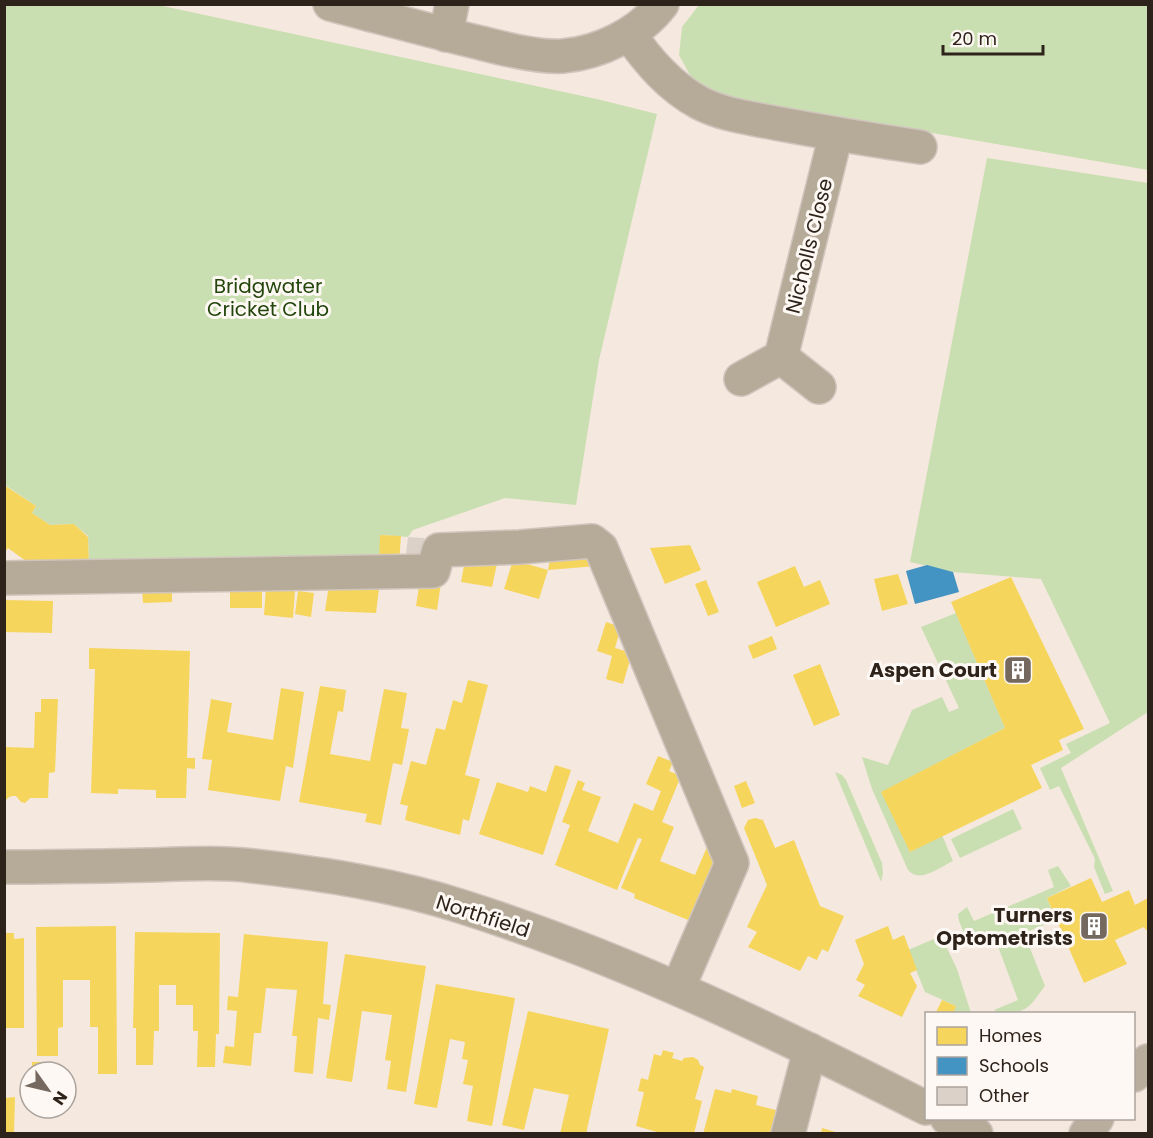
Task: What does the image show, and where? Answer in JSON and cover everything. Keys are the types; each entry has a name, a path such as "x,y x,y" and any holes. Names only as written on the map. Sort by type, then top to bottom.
{"main road":[{"path":"1135,1074 1149,1061"},
{"path":"1086,1134 1096,1120"}],"street":[{"path":"330,4 449,20 510,50 561,56 594,51 629,34 654,14 662,4"},
{"path":"629,34 649,63 701,104 736,116 920,147"},
{"name":"Nicholls Close","path":"781,357 836,134"},
{"path":"741,379 781,357 819,387"},
{"path":"4,578 433,571 439,550 592,541 601,548 732,863 678,988"},
{"name":"Northfield","path":"4,867 186,864 249,866 372,885 461,906 678,988 925,1107"},
{"path":"788,1134 810,1050"},
{"path":"949,1120 976,1134"}],"green space":[{"name":"Bridgwater Cricket Club","path":"4,5 158,5 657,114 599,360 576,505 505,498 413,530 408,537 381,535 379,562 89,567 88,536 74,524 50,525 32,513 36,506 5,485"},
{"path":"699,5 1148,5 1148,170 717,96 692,79 679,55 682,27"},
{"path":"987,158 1148,183 1148,712 1061,768 1113,891 1105,894 1094,867 1095,859 1059,786 1050,790 1040,768 1071,753 1066,744 1110,723 1041,579 953,572 910,562"},
{"path":"956,613 1005,728 882,792 910,852 942,835 953,861 930,873 918,875 908,870 872,789 862,757 888,765 912,710 942,697 949,712 959,708 921,627"},
{"path":"835,772 846,780 882,863 881,882"},
{"path":"1013,809 1022,829 960,858 951,839"},
{"path":"1058,866 1071,886 1047,898 1056,920 1024,933 1045,986 1034,1001 1021,1011 997,1012 994,1010 1018,1000 993,933 968,943 958,914 967,907 974,921 1054,887 1048,870"},
{"path":"941,936 957,969 971,1012 953,1012 956,1006 925,992 908,950"}],"building: Homes":[{"path":"4,485 36,506 32,513 50,525 74,524 88,537 89,567 34,567 8,548 4,554"},
{"path":"380,535 401,536 399,563 379,562"},
{"path":"690,545 701,570 665,584 650,548"},
{"path":"591,550 597,566 548,570 551,555"},
{"path":"498,559 492,587 461,582 465,560"},
{"path":"513,560 548,570 539,599 504,589"},
{"path":"795,566 804,587 820,580 830,604 776,627 757,582"},
{"path":"898,574 908,604 882,611 874,579"},
{"name":"Aspen Court","path":"1011,577 1084,729 1059,740 1063,750 1031,765 1042,788 910,852 881,792 1005,728 951,602"},
{"path":"330,578 380,581 376,613 325,611"},
{"path":"420,580 441,583 437,610 416,606"},
{"path":"706,580 719,612 708,616 695,584"},
{"path":"230,583 262,583 262,608 230,608"},
{"path":"172,585 172,602 143,603 142,586"},
{"path":"266,587 295,590 293,618 264,615"},
{"path":"298,591 314,593 311,617 295,614"},
{"path":"4,600 53,601 52,633 4,632"},
{"path":"606,622 621,627 615,648 632,653 623,684 606,679 612,656 597,651"},
{"path":"772,636 777,649 753,659 748,646"},
{"path":"89,648 190,651 187,758 195,758 195,769 187,768 186,798 156,798 156,790 118,789 118,794 91,793 95,669 89,669"},
{"path":"820,664 840,715 814,726 793,675"},
{"path":"468,680 488,685 465,775 480,779 469,821 463,819 460,835 405,820 408,806 400,804 411,761 426,765 436,728 445,730 453,700 462,703"},
{"path":"320,686 346,690 343,712 338,711 330,754 370,761 384,689 407,693 401,728 409,729 402,765 393,763 381,825 365,822 367,814 299,802"},
{"path":"281,688 304,692 293,768 286,766 280,801 208,790 212,760 202,759 211,699 232,703 227,732 273,740"},
{"path":"41,699 58,699 55,772 49,773 48,798 30,798 25,803 13,796 4,802 4,747 34,748 35,712 41,712"},
{"path":"658,756 673,762 669,771 681,776 662,822 674,827 660,861 695,875 710,840 725,861 698,924 634,898 635,894 621,888 642,839 638,838 617,890 555,865 570,825 562,822 578,780 585,783 582,790 601,797 588,831 618,843 634,803 653,811 661,791 646,784"},
{"path":"555,765 571,770 543,855 479,834 497,782 528,792 530,786 546,792"},
{"path":"746,781 755,803 742,808 734,786"},
{"path":"755,818 763,820 775,848 794,840 820,906 844,916 828,952 822,949 817,960 808,956 800,971 748,947 757,932 747,927 767,885 744,828 748,820"},
{"name":"Turners Optometrists","path":"1091,878 1102,902 1129,890 1135,905 1148,898 1148,929 1144,927 1115,940 1127,964 1084,983 1047,898"},
{"path":"116,926 117,1074 98,1074 98,1027 90,1027 90,980 63,980 63,1027 58,1028 58,1056 37,1056 36,927"},
{"path":"888,926 893,940 904,935 917,970 910,973 917,986 902,1017 858,996 865,985 856,980 864,964 855,940"},
{"path":"135,932 220,933 219,1034 216,1034 215,1067 197,1067 198,1031 193,1031 193,1005 176,1005 176,985 159,985 159,1031 154,1031 153,1065 136,1065 136,1028 133,1028"},
{"path":"4,933 14,933 14,939 24,938 24,1028 4,1028"},
{"path":"244,934 328,942 323,1004 331,1005 329,1020 318,1018 313,1074 294,1072 297,1036 292,1036 297,990 266,988 261,1033 254,1033 251,1066 223,1063 225,1046 234,1047 237,1011 227,1010 228,996 238,997"},
{"path":"345,954 426,966 406,1092 387,1089 391,1061 385,1060 392,1015 362,1011 352,1082 326,1078"},
{"path":"436,984 515,998 492,1126 467,1121 473,1086 463,1084 468,1060 462,1059 465,1042 450,1039 437,1108 414,1104"},
{"path":"942,1000 956,1006 954,1012 936,1012"},
{"path":"528,1011 609,1029 586,1134 560,1134 569,1095 534,1088 524,1130 502,1125"},
{"path":"663,1050 674,1053 672,1058 682,1061 684,1058 693,1057 704,1067 695,1099 702,1101 694,1134 664,1134 636,1126 644,1092 638,1091 641,1078 648,1080 654,1054 661,1056"},
{"path":"715,1089 731,1093 732,1089 758,1096 756,1105 787,1113 782,1134 703,1134"},
{"path":"15,1097 14,1134 7,1134 4,1130 4,1098"},
{"path":"822,1128 839,1133 839,1134 821,1134"}],"building: Schools":[{"path":"927,565 953,572 959,592 915,604 906,571"}],"building: Other":[{"path":"408,537 424,538 423,556 406,555"}],"place":[{"name":"Aspen Court","path":"1018,670"},
{"name":"Turners Optometrists","path":"1094,926"}]}
